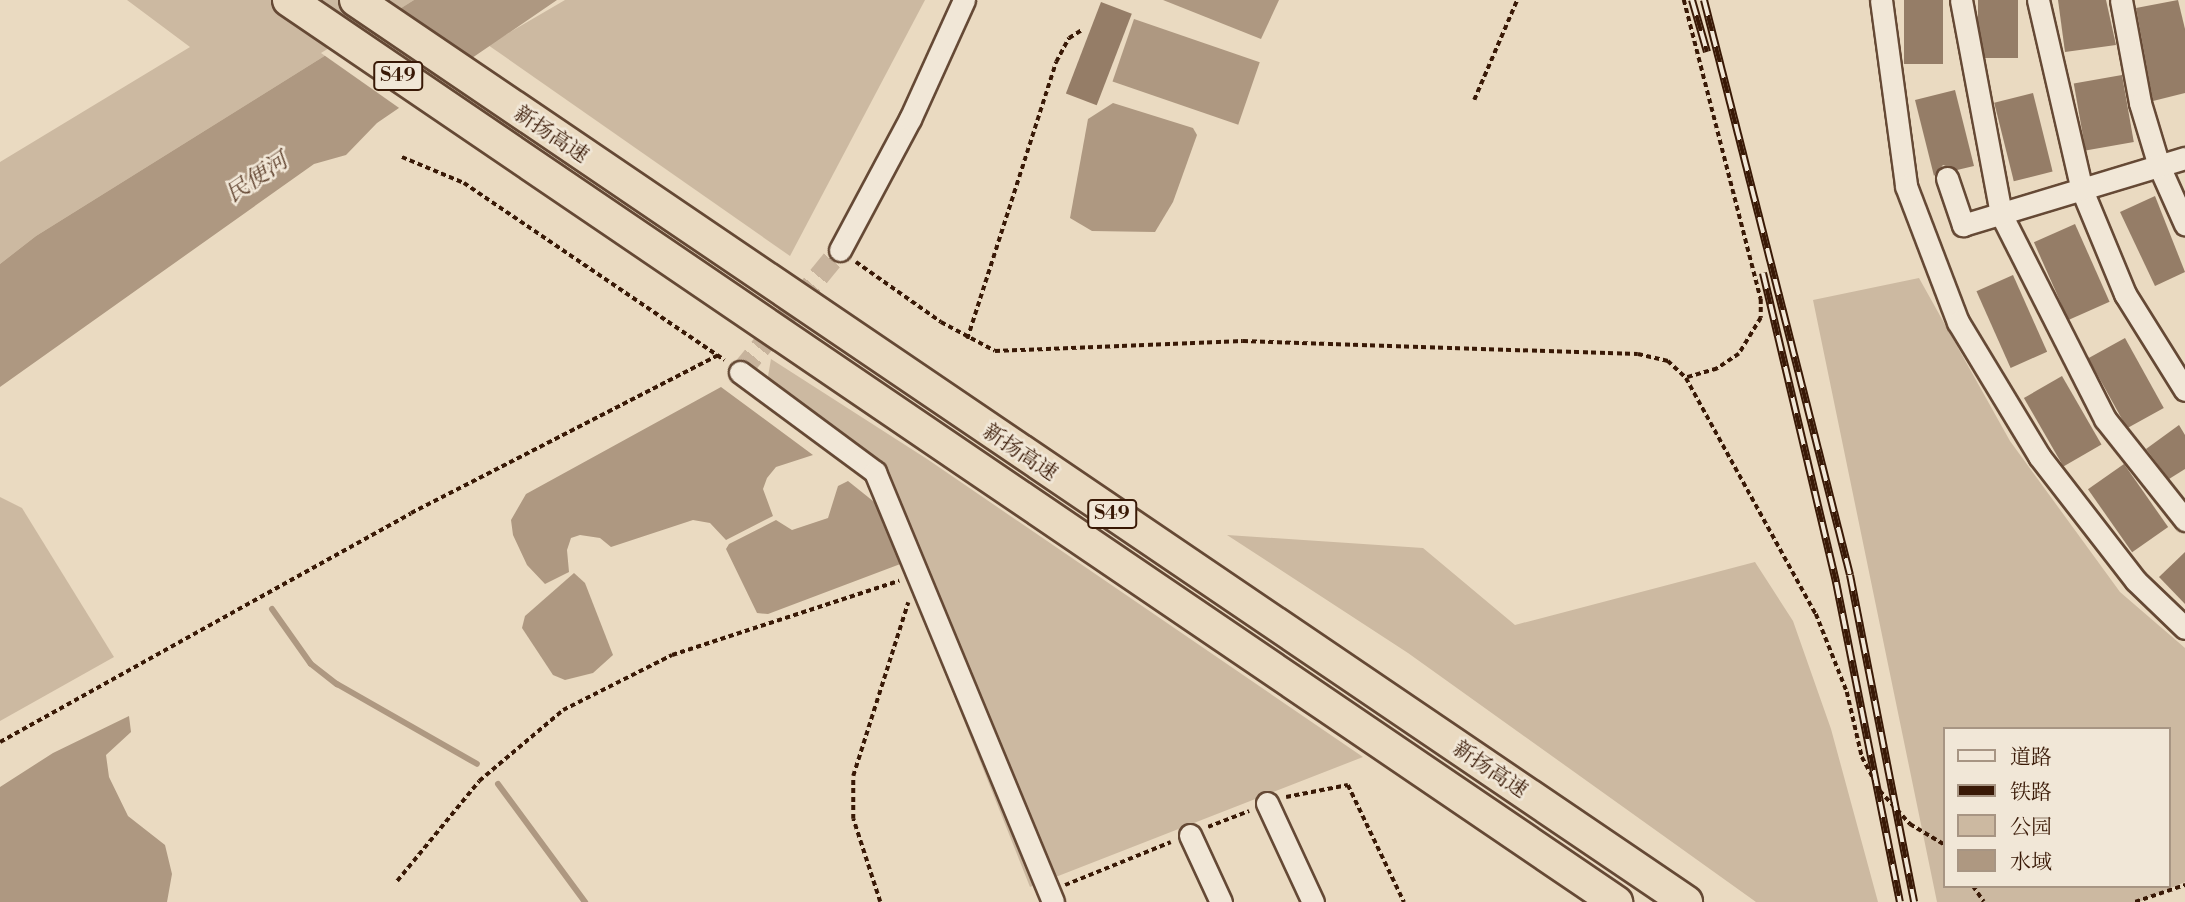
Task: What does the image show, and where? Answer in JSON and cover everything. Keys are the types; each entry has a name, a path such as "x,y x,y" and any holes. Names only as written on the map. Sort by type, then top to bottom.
{"highway":[{"name":"新扬高速","path":"289,0 508,152 1616,902"},
{"name":"新扬高速","path":"356,0 537,126 1686,902"}],"street":[{"path":"840,250 910,119 964,0"},
{"path":"1881,0 1906,186 1958,322 2039,456 2136,581 2185,628"},
{"path":"1961,0 2001,214 2105,419 2185,520"},
{"path":"2038,0 2082,190 2125,294 2185,390"},
{"path":"2120,0 2159,166 2185,223"},
{"path":"1947,178 1963,225 2185,158"},
{"path":"740,372 875,472 1051,897"},
{"path":"1267,803 1313,902"},
{"path":"1189,835 1221,902"}],"path":[{"path":"1474,100 1517,0"},
{"path":"1684,0 1761,299 1761,318 1739,354 1717,369 1686,378"},
{"path":"967,339 1056,62 1069,38 1082,30"},
{"path":"402,157 464,183 740,372"},
{"path":"840,250 967,339 995,351 1243,341 1638,354 1668,361 1686,378 1816,614 1847,692 1862,757 1880,791 1910,824 1944,844"},
{"path":"0,742 411,513 718,355"},
{"path":"397,881 479,781 563,710 672,655 917,574"},
{"path":"880,902 853,819 853,776 917,574"},
{"path":"1051,897 1267,803 1348,785 1404,902"},
{"path":"2135,902 2185,885"}],"green space":[{"path":"127,0 414,0 36,236 0,264 0,162 190,47"},
{"path":"565,0 925,0 790,256 488,45"},
{"path":"1919,278 2010,441 2120,592 2185,648 2185,882 2139,902 1937,902 1813,300"},
{"path":"771,359 927,459 1363,757 1030,887 910,585 929,574 886,469 767,382"},
{"path":"0,497 22,508 114,657 0,721"},
{"path":"1227,535 1423,548 1515,625 1755,562 1793,621 1831,729 1878,902 1756,902 1408,653"}],"water":[{"name":"民便河","path":"414,0 557,0 377,123 346,155 314,164 0,387 0,264 36,236"},
{"path":"1163,0 1279,0 1261,39"},
{"path":"1134,19 1260,62 1238,125 1113,81"},
{"path":"1113,103 1193,128 1197,135 1173,202 1155,232 1092,231 1070,218 1088,119"},
{"path":"721,387 813,455 776,467 767,478 763,489 773,516 726,540 710,523 693,520 611,547 600,538 580,535 571,538 567,550 569,572 545,584 527,565 513,535 511,520 526,494"},
{"path":"848,481 878,505 903,563 768,614 757,613 726,549 729,544 776,520 792,530 828,518 838,486"},
{"path":"574,573 585,583 613,655 593,673 565,680 553,675 522,628 525,616"},
{"path":"129,716 131,732 106,755 109,777 128,816 165,845 172,874 167,902 0,902 0,787 53,753"}],"pier":[{"path":"396,7 473,62 402,110 321,53"}],"building":[{"path":"1904,0 1943,0 1943,64 1904,64"},
{"path":"1978,0 2018,0 2018,58 1978,58"},
{"path":"2058,0 2106,0 2116,45 2065,52"},
{"path":"2178,0 2185,29 2185,93 2153,101 2136,8"},
{"path":"1101,2 1132,14 1097,105 1066,93"},
{"path":"2122,75 2134,142 2086,150 2074,84"},
{"path":"1955,90 1974,166 1957,170 1943,165 1934,176 1915,100"},
{"path":"2033,93 2053,172 2014,181 1994,103"},
{"path":"2155,196 2185,272 2155,286 2120,212"},
{"path":"2075,224 2110,302 2068,320 2034,242"},
{"path":"2013,275 2047,352 2011,368 1976,291"},
{"path":"2125,338 2164,408 2127,428 2088,358"},
{"path":"2062,376 2102,444 2063,466 2024,398"},
{"path":"2179,425 2185,435 2185,469 2169,479 2146,449"},
{"path":"2124,464 2168,527 2132,552 2088,489"},
{"path":"2185,552 2185,604 2159,577"}],"waterway":[{"path":"272,609 311,664 337,684 477,764"},
{"path":"498,784 585,902"}],"tunnel":[{"path":"740,372 840,250"}],"railway":[{"path":"1692,0 1707,52"},
{"path":"1704,0 1850,575 1914,902"},
{"path":"1763,273 1836,582 1900,902"}]}
